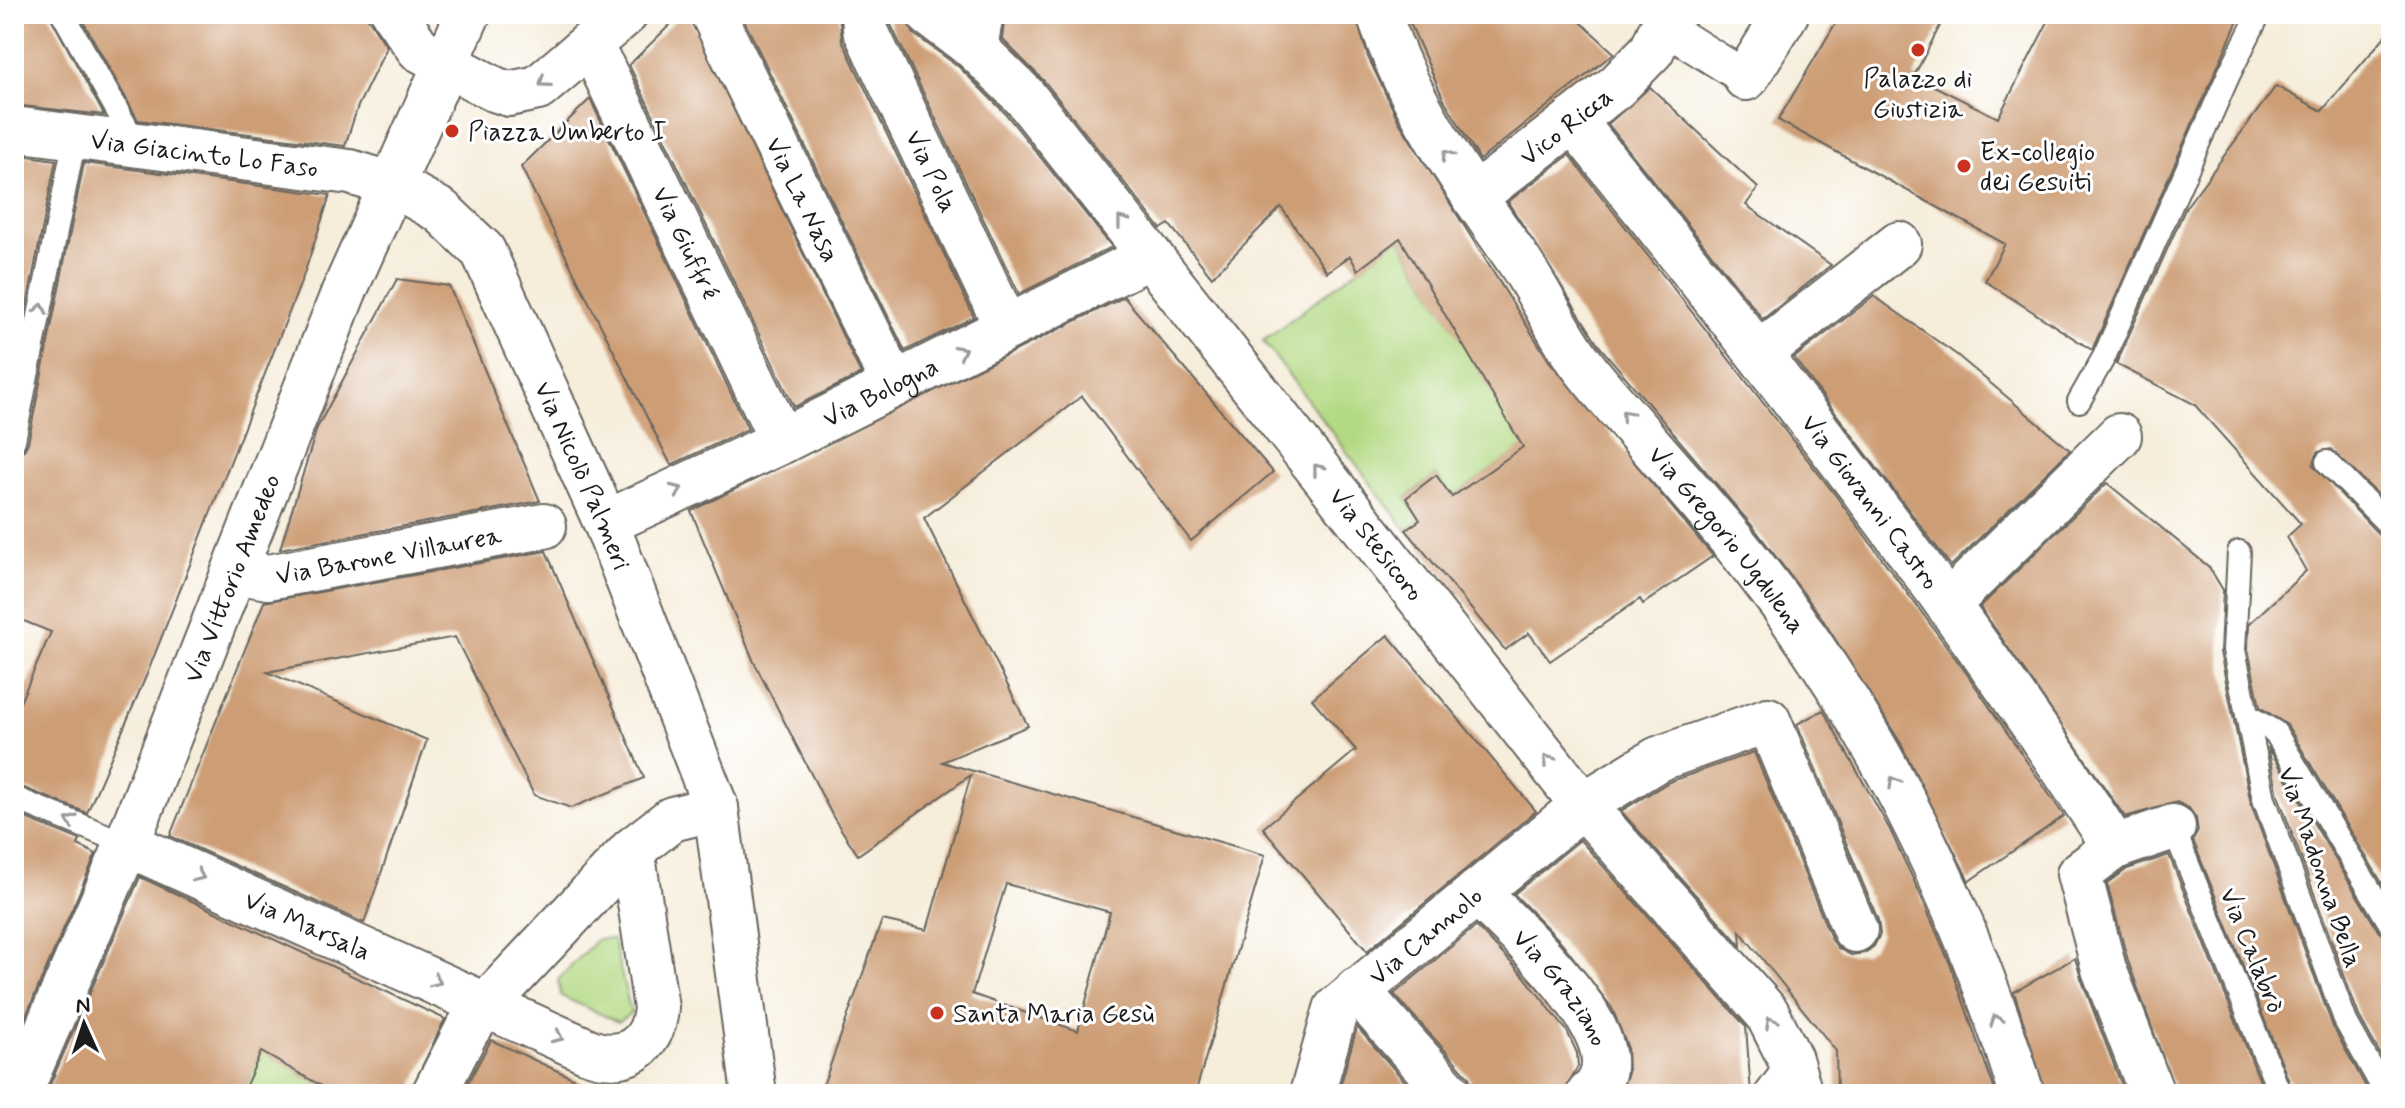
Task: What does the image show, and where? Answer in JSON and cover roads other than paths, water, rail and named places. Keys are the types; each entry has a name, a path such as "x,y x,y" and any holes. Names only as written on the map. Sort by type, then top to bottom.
{"street":[{"path":"394,14 419,49 494,89 524,93 538,88 625,14"},
{"name":"Via Vittorio Amedeo","path":"19,1094 127,844 343,294 468,14"},
{"name":"Via La Nasa","path":"713,14 894,385"},
{"name":"Via Pola","path":"864,14 865,29 1007,328"},
{"name":"Via Stesicoro","path":"929,14 978,31 1024,96 1583,805 1767,1013 1795,1077"},
{"name":"Via Gregorio Ugdulena","path":"1379,14 1394,61 1474,197 1530,276 1588,373 1756,570 1839,686 1904,799 1955,911 2022,1094"},
{"path":"1661,30 1746,78 1786,14"},
{"name":"Vico Ricca","path":"1474,197 1617,86 1661,30"},
{"name":"Via Giuffré","path":"588,46 602,67 782,441"},
{"name":"Via Giovanni Castro","path":"1573,120 1760,353 1948,604 2032,720 2115,847"},
{"name":"Via Giacinto Lo Faso","path":"14,129 350,172 394,185"},
{"name":"Via Nicolò Palmeri","path":"394,185 441,211 483,251 606,523 716,808 754,1094"},
{"path":"1760,353 1899,244"},
{"name":"Via Bologna","path":"606,523 782,441 1150,256"},
{"path":"1948,604 2119,436"},
{"name":"Via Barone Villaurea","path":"235,571 268,577 544,526"},
{"name":"Via Cannolo","path":"1312,1094 1336,1009 1357,990 1583,805 1658,759 1768,720 1855,930"},
{"path":"434,1094 467,1030 487,1004 632,850 672,819 716,808"},
{"path":"2152,1094 2104,969 2079,874 2115,847 2173,827"},
{"name":"Via Marsala","path":"127,844 601,1056 615,1057 641,1047 654,1024 656,1008 632,850"},
{"name":"Via Graziano","path":"1477,892 1586,1010 1601,1037 1605,1058 1596,1088 1589,1094"},
{"path":"1357,990 1450,1094"}],"lane":[{"path":"63,14 137,145"},
{"path":"2079,401 2104,357 2229,74 2259,14"},
{"path":"14,440 17,411 75,138"},
{"path":"2327,462 2391,527"},
{"name":"Via Madonna Bella","path":"2239,552 2234,650 2264,799 2346,1022 2386,1094"},
{"path":"2248,716 2275,732 2391,925"},
{"path":"14,798 127,844"},
{"name":"Via Calabrò","path":"2173,827 2280,1094"},
{"path":"1765,1094 1795,1077"}],"place":[{"name":"Palazzo di Giustizia","path":"1918,50"},
{"name":"Piazza Umberto I","path":"452,131"},
{"name":"Ex-collegio dei Gesuiti","path":"1964,166"},
{"name":"Santa Maria Gesù","path":"937,1013"}]}
